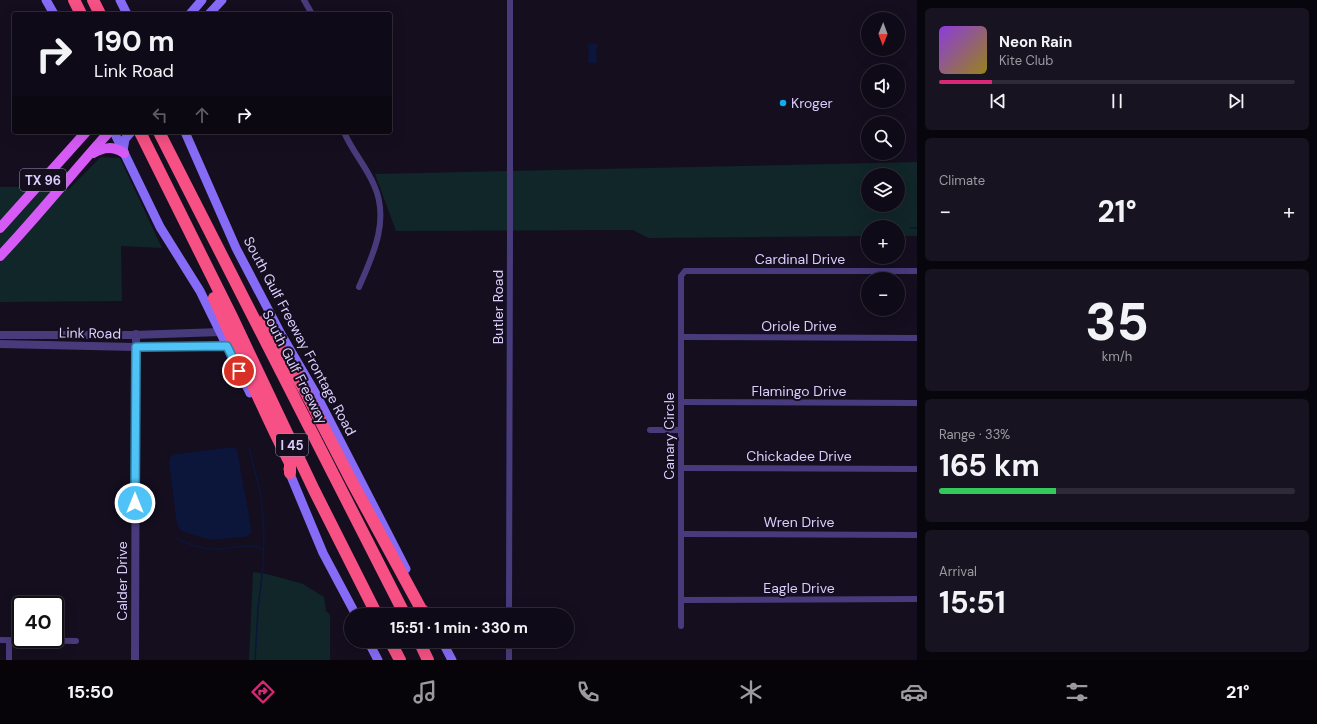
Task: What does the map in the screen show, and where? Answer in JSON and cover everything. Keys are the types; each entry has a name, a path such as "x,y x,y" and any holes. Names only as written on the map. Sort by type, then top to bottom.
{"highway":[{"path":"74,0 80,12"},
{"path":"93,0 99,12"},
{"name":"I 45","path":"141,134 210,273 314,490 373,608"},
{"name":"South Gulf Freeway","path":"160,134 401,608"},
{"path":"210,273 213,296 246,367 263,409 290,463 290,473"},
{"path":"237,286 258,312 306,393 352,482 420,608"},
{"path":"394,648 400,660"},
{"path":"422,648 428,660"}],"main road":[{"path":"46,0 53,12"},
{"path":"120,0 126,12"},
{"path":"192,12 202,0"},
{"path":"211,12 222,0"},
{"name":"TX 96","path":"0,228 84,134"},
{"name":"TX 96","path":"0,256 30,225 69,177 107,134"},
{"path":"115,134 160,227 200,291 290,473 323,553 352,608"},
{"path":"124,152 125,139 129,134"},
{"name":"South Gulf Freeway Frontage Road","path":"186,134 236,248 281,334 316,394 424,608"},
{"path":"87,156 101,149 111,148 124,152"},
{"path":"372,648 378,660"},
{"path":"446,648 452,660"}],"street":[{"path":"304,0 311,12"},
{"name":"Butler Road","path":"509,608 510,0"},
{"path":"345,134 352,149 374,185 379,198 381,211 379,238 375,251 359,287"},
{"name":"Cardinal Drive","path":"682,272 917,271"},
{"name":"Canary Circle","path":"681,626 682,534 680,276 682,272"},
{"name":"Link Road","path":"0,335 220,332"},
{"name":"Calder Drive","path":"135,660 136,334"},
{"path":"58,335 58,345"},
{"name":"Oriole Drive","path":"681,337 917,338"},
{"name":"Link Road","path":"0,344 136,347 227,346"},
{"name":"Flamingo Drive","path":"681,402 917,403"},
{"path":"650,430 681,430"},
{"name":"Chickadee Drive","path":"681,468 917,469"},
{"name":"Wren Drive","path":"682,534 917,535"},
{"name":"Eagle Drive","path":"682,600 917,600"},
{"path":"0,640 76,641"},
{"path":"9,640 9,660"},
{"path":"509,648 509,660"}],"green space":[{"path":"101,157 120,158 162,248 121,246 122,301 0,302 0,187 69,189"},
{"path":"917,162 917,236 905,236 905,220 861,220 861,236 648,238 633,230 396,231 375,174"},
{"path":"253,572 267,574 303,584 324,597 326,611 330,615 330,660 249,660"}],"water":[{"path":"589,44 596,44 598,46 596,50 597,63 588,63 589,50 587,48"},
{"path":"232,447 236,448 237,450 251,533 248,536 243,537 211,540 181,531 177,524 176,518 169,460 171,456 176,454"}],"waterway":[{"path":"911,228 917,228"},
{"path":"249,447 261,496 264,532 263,567 258,609 255,660"},
{"path":"177,539 195,546 209,549 252,546 263,549"}],"place":[{"name":"Kroger","path":"783,103"}],"route":[{"path":"135,503 136,347 227,346 239,371"}]}
